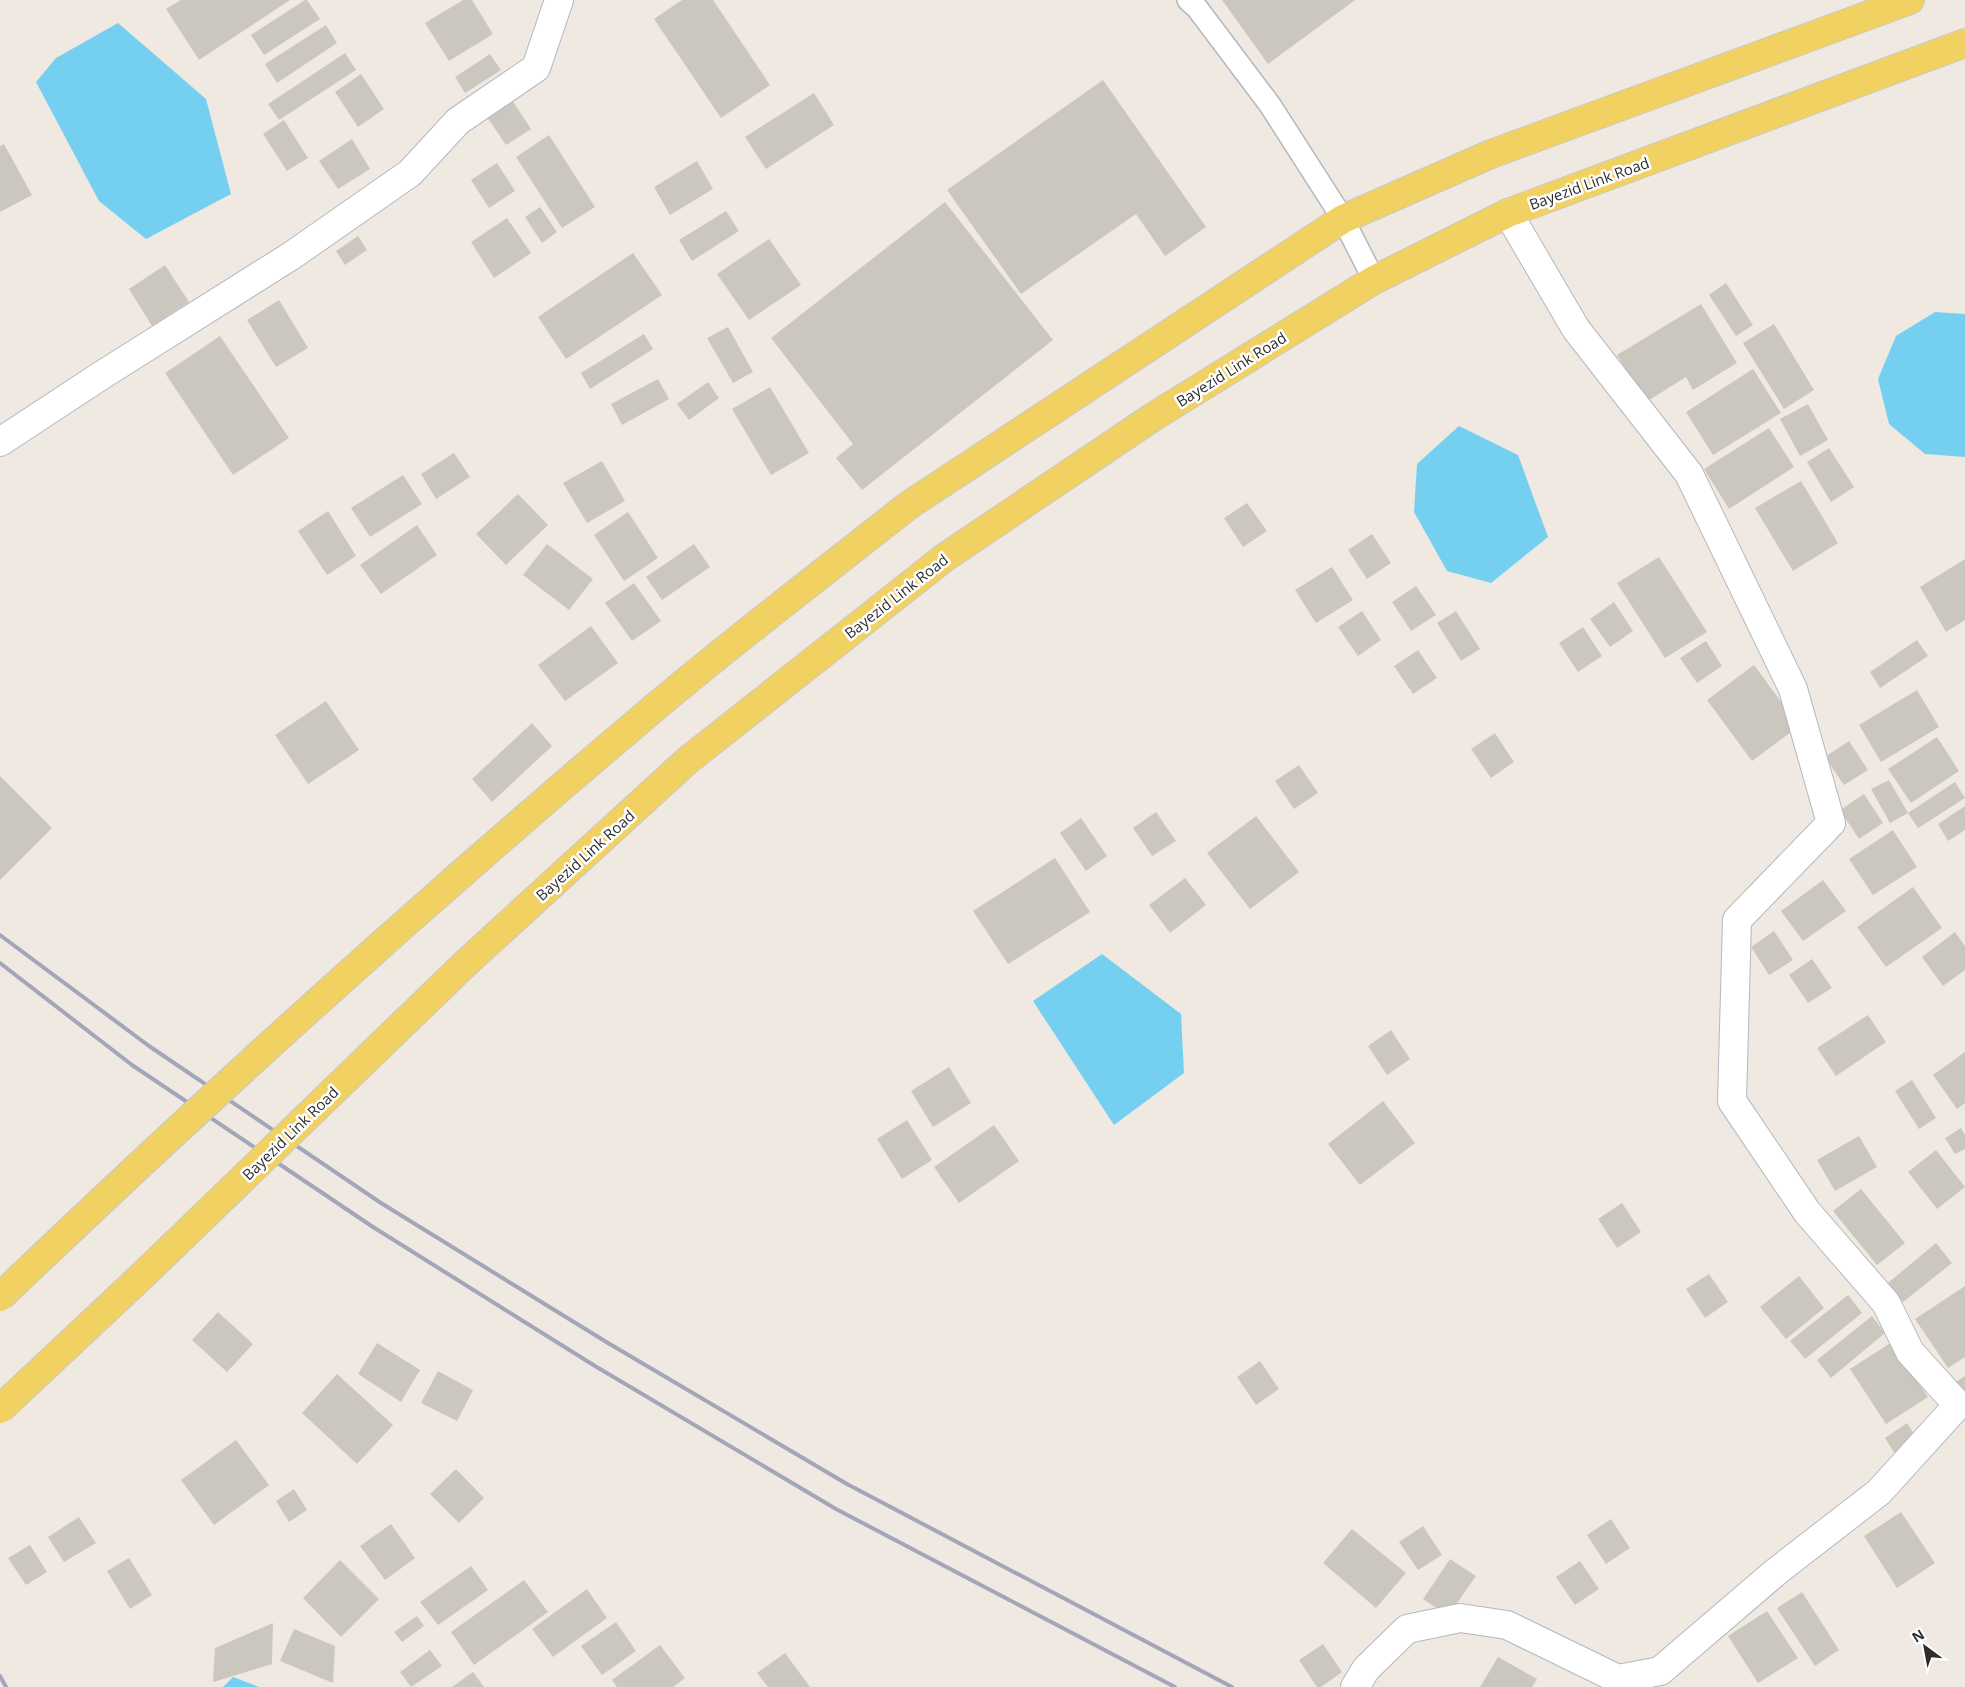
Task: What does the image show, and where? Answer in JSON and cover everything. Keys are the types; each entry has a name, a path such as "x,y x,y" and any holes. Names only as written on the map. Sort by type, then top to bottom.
{"main road":[{"path":"0,1298 80,1221 405,923 655,708 908,505 1343,219 1491,154 1910,0"},
{"name":"Bayezid Link Road","path":"0,1409 159,1259 466,963 681,767 944,558 1153,417 1374,280 1508,213 1965,43"}],"street":[{"path":"0,442 102,375 291,256 410,173 458,121 536,68 559,0"},
{"path":"1355,1687 1366,1668 1408,1629 1460,1618 1507,1625 1618,1679 1660,1671 1777,1571 1879,1492 1958,1405 1910,1352 1886,1303 1807,1212 1732,1101 1737,920 1832,823 1793,689 1689,474 1576,329 1508,213"}],"lane":[{"path":"1188,0 1197,8 1270,105 1343,219 1374,280"}],"water":[{"path":"118,23 206,99 231,194 146,239 99,201 36,82 56,58"},
{"path":"1935,312 1965,314 1965,457 1925,454 1889,424 1878,379 1896,336"},
{"path":"1459,426 1518,455 1548,537 1491,583 1447,571 1414,512 1417,464"},
{"path":"1102,954 1181,1014 1184,1073 1114,1125 1033,1001"},
{"path":"233,1677 259,1687 223,1687"}],"building":[{"path":"181,0 290,0 199,60 166,9"},
{"path":"307,0 320,19 264,55 251,35"},
{"path":"463,0 472,0 493,34 449,61 425,23"},
{"path":"682,0 713,0 770,85 721,118 654,19"},
{"path":"1222,0 1355,0 1268,64"},
{"path":"326,25 337,43 277,83 265,64"},
{"path":"345,53 356,70 279,120 268,104"},
{"path":"490,54 501,70 465,93 455,77"},
{"path":"361,74 384,109 358,127 335,92"},
{"path":"1103,80 1206,227 1165,256 1136,214 1021,294 947,190"},
{"path":"814,93 834,125 766,169 745,137"},
{"path":"512,100 531,129 506,145 487,117"},
{"path":"284,120 308,158 287,171 263,134"},
{"path":"549,135 595,207 562,228 516,157"},
{"path":"352,139 370,169 338,189 319,161"},
{"path":"4,144 32,195 0,212 0,146"},
{"path":"697,161 713,189 670,215 654,187"},
{"path":"497,163 515,191 489,208 471,180"},
{"path":"945,202 1053,340 862,490 836,458 853,444 771,338"},
{"path":"540,207 557,232 542,243 525,217"},
{"path":"726,211 739,231 692,261 679,240"},
{"path":"507,218 531,253 494,278 471,242"},
{"path":"358,236 367,250 345,265 336,251"},
{"path":"769,239 801,285 749,320 717,274"},
{"path":"633,253 662,295 566,359 538,317"},
{"path":"165,265 189,302 152,326 129,289"},
{"path":"1726,283 1753,325 1736,336 1709,295"},
{"path":"279,300 308,348 276,367 247,320"},
{"path":"1701,304 1737,363 1693,390 1686,377 1646,402 1617,355"},
{"path":"1774,324 1814,390 1784,409 1743,343"},
{"path":"728,327 753,372 733,383 707,338"},
{"path":"644,334 653,349 590,389 581,373"},
{"path":"220,336 289,438 233,475 165,373"},
{"path":"1753,369 1781,413 1713,455 1686,412"},
{"path":"658,379 669,399 622,425 611,404"},
{"path":"708,382 719,398 689,420 677,404"},
{"path":"770,387 809,453 771,475 732,409"},
{"path":"1808,404 1828,440 1800,456 1780,419"},
{"path":"1769,428 1794,467 1729,509 1704,469"},
{"path":"1829,448 1854,487 1831,502 1807,462"},
{"path":"454,453 470,477 436,499 421,474"},
{"path":"602,461 625,501 587,523 563,483"},
{"path":"403,475 422,504 370,537 351,508"},
{"path":"1801,481 1838,543 1793,571 1755,508"},
{"path":"518,494 548,525 506,565 476,534"},
{"path":"1247,503 1267,531 1243,547 1224,518"},
{"path":"328,511 356,556 327,575 298,531"},
{"path":"628,512 658,558 624,581 594,535"},
{"path":"417,525 437,555 381,594 360,565"},
{"path":"1372,534 1391,563 1367,579 1348,550"},
{"path":"547,544 593,579 569,610 523,575"},
{"path":"694,544 710,567 662,600 646,577"},
{"path":"1659,557 1707,632 1665,658 1617,583"},
{"path":"1965,559 1965,620 1946,632 1920,587"},
{"path":"1332,567 1353,600 1316,623 1295,590"},
{"path":"634,583 661,621 632,641 605,603"},
{"path":"1416,586 1436,615 1411,631 1392,602"},
{"path":"1614,602 1633,631 1610,647 1590,619"},
{"path":"1362,611 1381,640 1358,656 1338,627"},
{"path":"1456,611 1480,649 1461,661 1437,623"},
{"path":"591,626 618,663 565,701 538,665"},
{"path":"1583,627 1602,656 1578,672 1559,643"},
{"path":"1917,640 1928,656 1880,688 1870,672"},
{"path":"1706,641 1722,666 1697,683 1680,658"},
{"path":"1418,650 1437,678 1413,694 1394,666"},
{"path":"1754,665 1799,726 1752,761 1707,700"},
{"path":"1917,690 1939,727 1881,762 1859,725"},
{"path":"326,701 359,750 308,784 275,735"},
{"path":"532,723 552,746 492,802 472,779"},
{"path":"1495,733 1514,762 1491,778 1471,749"},
{"path":"1937,737 1959,771 1911,803 1888,769"},
{"path":"1849,741 1868,770 1844,785 1825,757"},
{"path":"1299,765 1318,793 1294,809 1275,781"},
{"path":"0,776 52,828 0,880"},
{"path":"1889,780 1908,813 1890,823 1871,789"},
{"path":"1955,782 1965,798 1918,828 1908,813"},
{"path":"1864,794 1883,823 1859,839 1840,810"},
{"path":"1965,806 1965,830 1948,841 1938,824"},
{"path":"1156,812 1176,841 1152,856 1133,828"},
{"path":"1256,816 1299,872 1250,909 1207,853"},
{"path":"1081,818 1107,856 1086,871 1060,833"},
{"path":"1893,830 1917,867 1873,895 1849,859"},
{"path":"1055,858 1090,912 1008,964 973,911"},
{"path":"1185,878 1206,905 1170,933 1149,905"},
{"path":"1823,880 1846,911 1803,941 1781,911"},
{"path":"1913,887 1942,928 1886,967 1857,927"},
{"path":"1774,931 1793,960 1769,975 1751,947"},
{"path":"1955,932 1965,946 1965,970 1943,986 1922,957"},
{"path":"1812,959 1832,988 1808,1003 1789,975"},
{"path":"1868,1015 1886,1042 1836,1076 1817,1048"},
{"path":"1391,1030 1410,1059 1387,1075 1368,1046"},
{"path":"1965,1052 1965,1103 1957,1109 1933,1075"},
{"path":"949,1067 971,1103 933,1127 911,1091"},
{"path":"1912,1080 1936,1118 1919,1129 1895,1091"},
{"path":"1383,1101 1415,1143 1360,1185 1328,1144"},
{"path":"907,1120 932,1160 902,1179 877,1139"},
{"path":"994,1125 1019,1161 959,1203 934,1167"},
{"path":"1961,1128 1965,1135 1965,1149 1955,1154 1945,1138"},
{"path":"1859,1136 1877,1167 1835,1191 1817,1160"},
{"path":"1936,1150 1965,1187 1937,1209 1908,1172"},
{"path":"1861,1189 1905,1243 1877,1265 1833,1211"},
{"path":"1622,1203 1641,1232 1617,1248 1598,1219"},
{"path":"1936,1243 1952,1263 1903,1302 1888,1283"},
{"path":"1709,1274 1728,1302 1705,1318 1686,1289"},
{"path":"1799,1276 1824,1308 1786,1339 1760,1307"},
{"path":"1965,1286 1965,1357 1948,1368 1915,1319"},
{"path":"1848,1295 1862,1313 1805,1359 1790,1341"},
{"path":"218,1312 253,1344 227,1372 192,1340"},
{"path":"1872,1316 1885,1333 1831,1378 1817,1360"},
{"path":"1892,1342 1928,1397 1886,1424 1850,1369"},
{"path":"377,1343 420,1370 401,1402 358,1374"},
{"path":"1260,1361 1279,1389 1256,1405 1237,1377"},
{"path":"438,1371 473,1390 457,1421 421,1403"},
{"path":"337,1374 393,1425 357,1464 302,1413"},
{"path":"1965,1376 1965,1399 1954,1383"},
{"path":"1907,1423 1919,1441 1896,1455 1885,1438"},
{"path":"236,1440 269,1485 214,1525 181,1480"},
{"path":"456,1469 484,1498 459,1523 430,1494"},
{"path":"294,1489 307,1510 289,1522 276,1501"},
{"path":"1901,1512 1935,1563 1897,1588 1864,1536"},
{"path":"79,1517 96,1543 64,1562 48,1537"},
{"path":"1611,1519 1630,1548 1606,1564 1587,1535"},
{"path":"391,1524 415,1558 385,1580 360,1546"},
{"path":"1423,1526 1442,1555 1418,1570 1399,1542"},
{"path":"1352,1529 1406,1573 1376,1608 1323,1563"},
{"path":"30,1545 47,1572 26,1585 8,1558"},
{"path":"129,1558 152,1595 130,1609 107,1571"},
{"path":"1450,1559 1476,1576 1448,1616 1423,1599"},
{"path":"340,1560 379,1599 341,1637 303,1598"},
{"path":"1580,1561 1599,1589 1575,1605 1556,1577"},
{"path":"471,1566 488,1590 438,1625 420,1602"},
{"path":"524,1580 548,1612 474,1665 451,1632"},
{"path":"587,1589 607,1618 553,1657 532,1629"},
{"path":"1802,1592 1839,1650 1815,1666 1777,1608"},
{"path":"1767,1611 1798,1658 1758,1683 1728,1636"},
{"path":"417,1616 424,1626 402,1642 394,1632"},
{"path":"616,1622 636,1651 602,1675 581,1646"},
{"path":"273,1623 272,1664 213,1682 215,1648"},
{"path":"294,1629 335,1646 333,1683 280,1661"},
{"path":"1323,1644 1342,1672 1321,1687 1317,1687 1299,1660"},
{"path":"660,1645 685,1678 673,1687 617,1687 612,1680"},
{"path":"430,1650 442,1666 411,1687 400,1672"},
{"path":"785,1653 810,1687 768,1687 757,1673"},
{"path":"1498,1657 1537,1679 1532,1687 1480,1687"},
{"path":"473,1672 484,1687 452,1687"}],"railway":[{"path":"0,935 149,1046 381,1203 608,1343 847,1484 1232,1687"},
{"path":"0,963 132,1065 373,1227 595,1366 836,1509 1175,1687"},
{"path":"0,1676 6,1687"}]}
